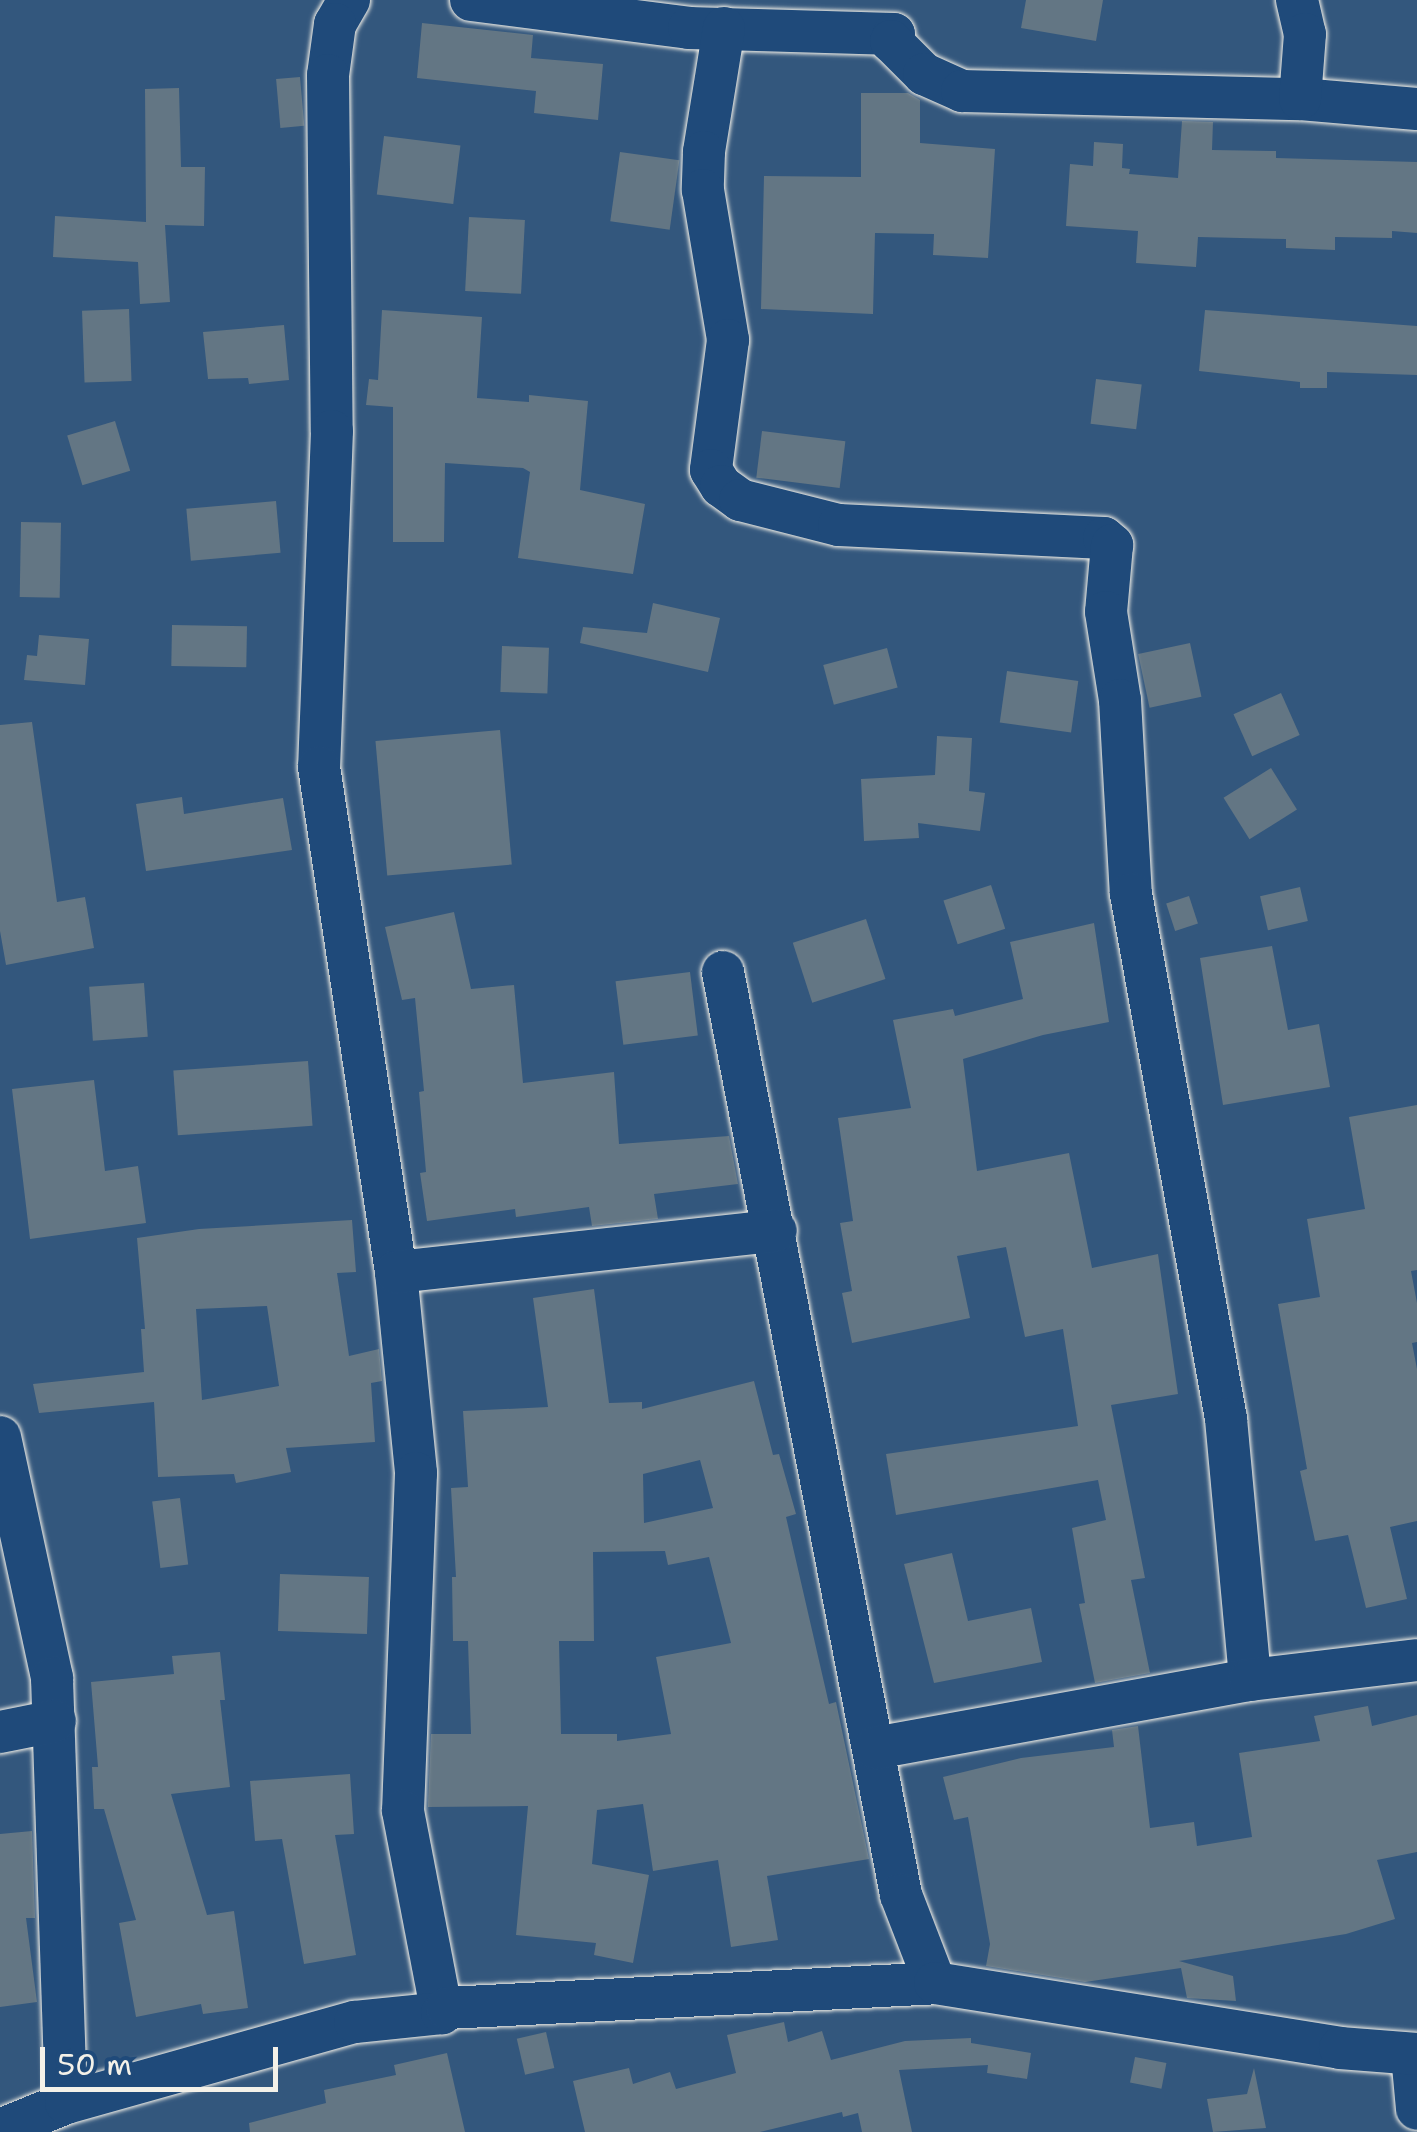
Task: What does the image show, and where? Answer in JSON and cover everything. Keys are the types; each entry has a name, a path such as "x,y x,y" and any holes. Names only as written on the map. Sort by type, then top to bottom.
{"street":[{"path":"349,0 334,24 328,76 332,431 318,767 396,1272 416,1473 404,1811 442,2013"},
{"path":"471,0 690,28 897,17 891,41 924,74 962,91 1300,99 1417,110"},
{"path":"1297,0 1305,34 1300,99"},
{"path":"724,28 704,152 702,190 728,340 710,470 721,486 740,500 839,525 1104,538 1112,545 1106,612 1120,700 1131,894 1226,1419 1250,1680"},
{"path":"723,972 776,1230 900,1895 935,1983"},
{"path":"396,1272 776,1230"},
{"path":"0,1437 52,1678 66,2103"},
{"path":"875,1748 1250,1680 1417,1660"},
{"path":"0,1732 55,1721"},
{"path":"0,2130 66,2103 355,2022 442,2013 447,2008 935,1983 1340,2048 1414,2054 1417,2109"}],"building":[{"path":"1026,0 1103,0 1096,41 1021,28"},
{"path":"422,23 533,35 531,58 603,64 598,120 534,113 536,91 417,78"},
{"path":"300,77 304,126 280,128 276,79"},
{"path":"179,88 181,167 205,167 204,226 165,225 170,302 140,304 138,262 53,257 55,216 146,222 145,89"},
{"path":"861,93 908,93 920,100 920,143 995,149 988,258 933,255 934,234 875,233 873,314 761,309 764,176 861,177"},
{"path":"1182,121 1213,122 1212,150 1276,151 1276,158 1417,162 1417,233 1392,231 1392,238 1335,237 1335,250 1286,248 1286,239 1198,237 1196,267 1136,263 1138,231 1066,226 1070,164 1093,166 1094,142 1123,144 1122,168 1130,169 1129,174 1178,178"},
{"path":"384,136 460,145 453,204 377,195"},
{"path":"620,152 679,160 670,230 610,221"},
{"path":"469,217 525,220 521,294 465,291"},
{"path":"129,309 132,381 85,383 82,311"},
{"path":"382,310 482,317 477,398 529,402 529,395 588,401 580,490 645,504 633,574 518,558 530,472 523,468 445,463 444,542 393,542 393,407 366,405 369,379 378,380"},
{"path":"1205,310 1417,326 1417,375 1327,372 1327,388 1300,388 1300,382 1199,371"},
{"path":"284,325 289,380 249,384 248,378 208,379 203,332"},
{"path":"1096,379 1142,385 1136,429 1091,424"},
{"path":"115,421 130,471 82,485 67,436"},
{"path":"762,431 845,441 840,488 756,478"},
{"path":"276,501 281,553 191,561 186,509"},
{"path":"21,522 61,523 60,598 20,597"},
{"path":"653,603 720,618 708,672 580,643 583,627 647,633"},
{"path":"172,625 247,626 246,667 171,666"},
{"path":"39,635 89,639 85,685 24,680 27,655 37,656"},
{"path":"1190,643 1201,697 1150,708 1138,654"},
{"path":"502,646 549,648 547,694 500,692"},
{"path":"887,648 898,688 834,705 823,665"},
{"path":"1007,671 1078,681 1071,733 1000,722"},
{"path":"1281,693 1300,735 1252,756 1233,714"},
{"path":"32,722 57,902 85,897 94,948 6,965 0,931 0,725"},
{"path":"500,730 512,864 387,875 375,741"},
{"path":"937,736 972,738 969,791 985,793 980,831 918,823 919,838 864,841 861,779 935,775"},
{"path":"1271,768 1297,810 1249,839 1224,798"},
{"path":"182,797 184,814 283,798 292,850 146,871 136,804"},
{"path":"991,885 1005,929 958,944 943,900"},
{"path":"1300,887 1308,921 1268,930 1260,896"},
{"path":"1189,896 1198,924 1175,931 1166,903"},
{"path":"454,912 471,989 514,985 523,1083 614,1072 619,1144 729,1136 738,1184 654,1194 658,1219 592,1226 589,1207 516,1217 515,1209 427,1221 420,1173 426,1172 419,1092 424,1091 415,998 402,1000 385,927"},
{"path":"866,919 885,979 812,1003 793,943"},
{"path":"1094,923 1109,1022 1043,1035 963,1059 977,1171 1069,1153 1092,1268 1158,1254 1178,1394 1111,1405 1145,1578 1131,1580 1150,1673 1095,1683 1079,1604 1085,1603 1072,1528 1106,1520 1098,1480 896,1515 886,1454 1078,1426 1063,1329 1025,1337 1006,1247 957,1256 970,1318 852,1343 842,1293 852,1291 840,1223 853,1221 838,1118 911,1108 893,1020 953,1009 955,1016 1023,999 1010,942"},
{"path":"1272,946 1288,1030 1319,1024 1330,1087 1223,1105 1200,958"},
{"path":"690,972 698,1036 623,1045 616,981"},
{"path":"144,983 148,1037 93,1041 89,987"},
{"path":"308,1061 313,1126 178,1135 173,1070"},
{"path":"94,1080 105,1171 138,1166 146,1223 30,1239 12,1089"},
{"path":"1417,1105 1417,1270 1411,1271 1417,1303 1417,1342 1412,1343 1417,1369 1417,1521 1390,1527 1407,1599 1366,1608 1348,1535 1315,1541 1300,1471 1307,1469 1278,1304 1320,1297 1307,1219 1365,1209 1349,1117"},
{"path":"352,1220 356,1272 337,1273 349,1356 379,1349 382,1381 371,1383 375,1442 286,1448 291,1472 236,1483 234,1474 158,1477 154,1402 39,1413 33,1384 144,1372 141,1329 145,1329 137,1238 199,1229","holes":["267,1306 279,1386 202,1400 196,1309"]},
{"path":"594,1289 609,1403 642,1402 642,1409 754,1381 773,1455 779,1454 796,1514 786,1517 829,1704 836,1702 869,1859 767,1876 778,1940 731,1947 718,1860 653,1871 643,1804 597,1810 592,1864 649,1875 633,1963 594,1955 596,1943 516,1935 528,1806 428,1807 431,1734 471,1734 468,1641 453,1641 452,1577 456,1577 451,1488 468,1487 463,1411 548,1407 533,1298","holes":["700,1460 713,1508 644,1523 643,1474","665,1551 668,1565 709,1557 731,1643 656,1657 671,1734 617,1741 617,1734 561,1734 559,1641 594,1641 593,1552"]},
{"path":"180,1498 188,1565 160,1568 152,1501"},
{"path":"952,1553 968,1621 1031,1608 1042,1662 934,1683 904,1564"},
{"path":"280,1574 369,1577 367,1634 278,1631"},
{"path":"220,1652 225,1700 220,1700 230,1787 171,1794 207,1915 234,1911 248,2008 203,2014 201,2004 136,2017 119,1923 136,1920 104,1809 94,1809 92,1767 98,1767 91,1682 174,1674 172,1656"},
{"path":"1368,1706 1372,1726 1417,1715 1417,1852 1377,1860 1395,1919 1346,1934 1179,1961 1233,1976 1236,2001 1187,1998 1181,1968 1085,1982 986,1966 990,1944 968,1817 954,1820 943,1777 1021,1758 1114,1747 1112,1730 1138,1726 1150,1828 1194,1822 1197,1846 1252,1837 1239,1753 1320,1741 1314,1716"},
{"path":"350,1774 354,1834 335,1835 356,1955 304,1964 282,1839 255,1841 250,1781"},
{"path":"32,1831 35,1918 26,1918 37,2002 0,2007 0,1834"},
{"path":"784,2022 788,2042 822,2031 831,2060 905,2041 971,2038 971,2043 1031,2053 1027,2079 987,2073 988,2065 899,2070 912,2132 862,2132 858,2113 843,2117 842,2112 760,2132 585,2132 573,2081 629,2068 633,2084 670,2072 676,2089 736,2073 727,2035"},
{"path":"546,2032 554,2068 525,2075 517,2039"},
{"path":"447,2053 465,2132 250,2132 249,2123 326,2103 324,2090 396,2075 394,2065"},
{"path":"1135,2057 1166,2063 1161,2089 1130,2083"},
{"path":"1254,2068 1266,2128 1213,2132 1207,2099 1247,2094"}]}
